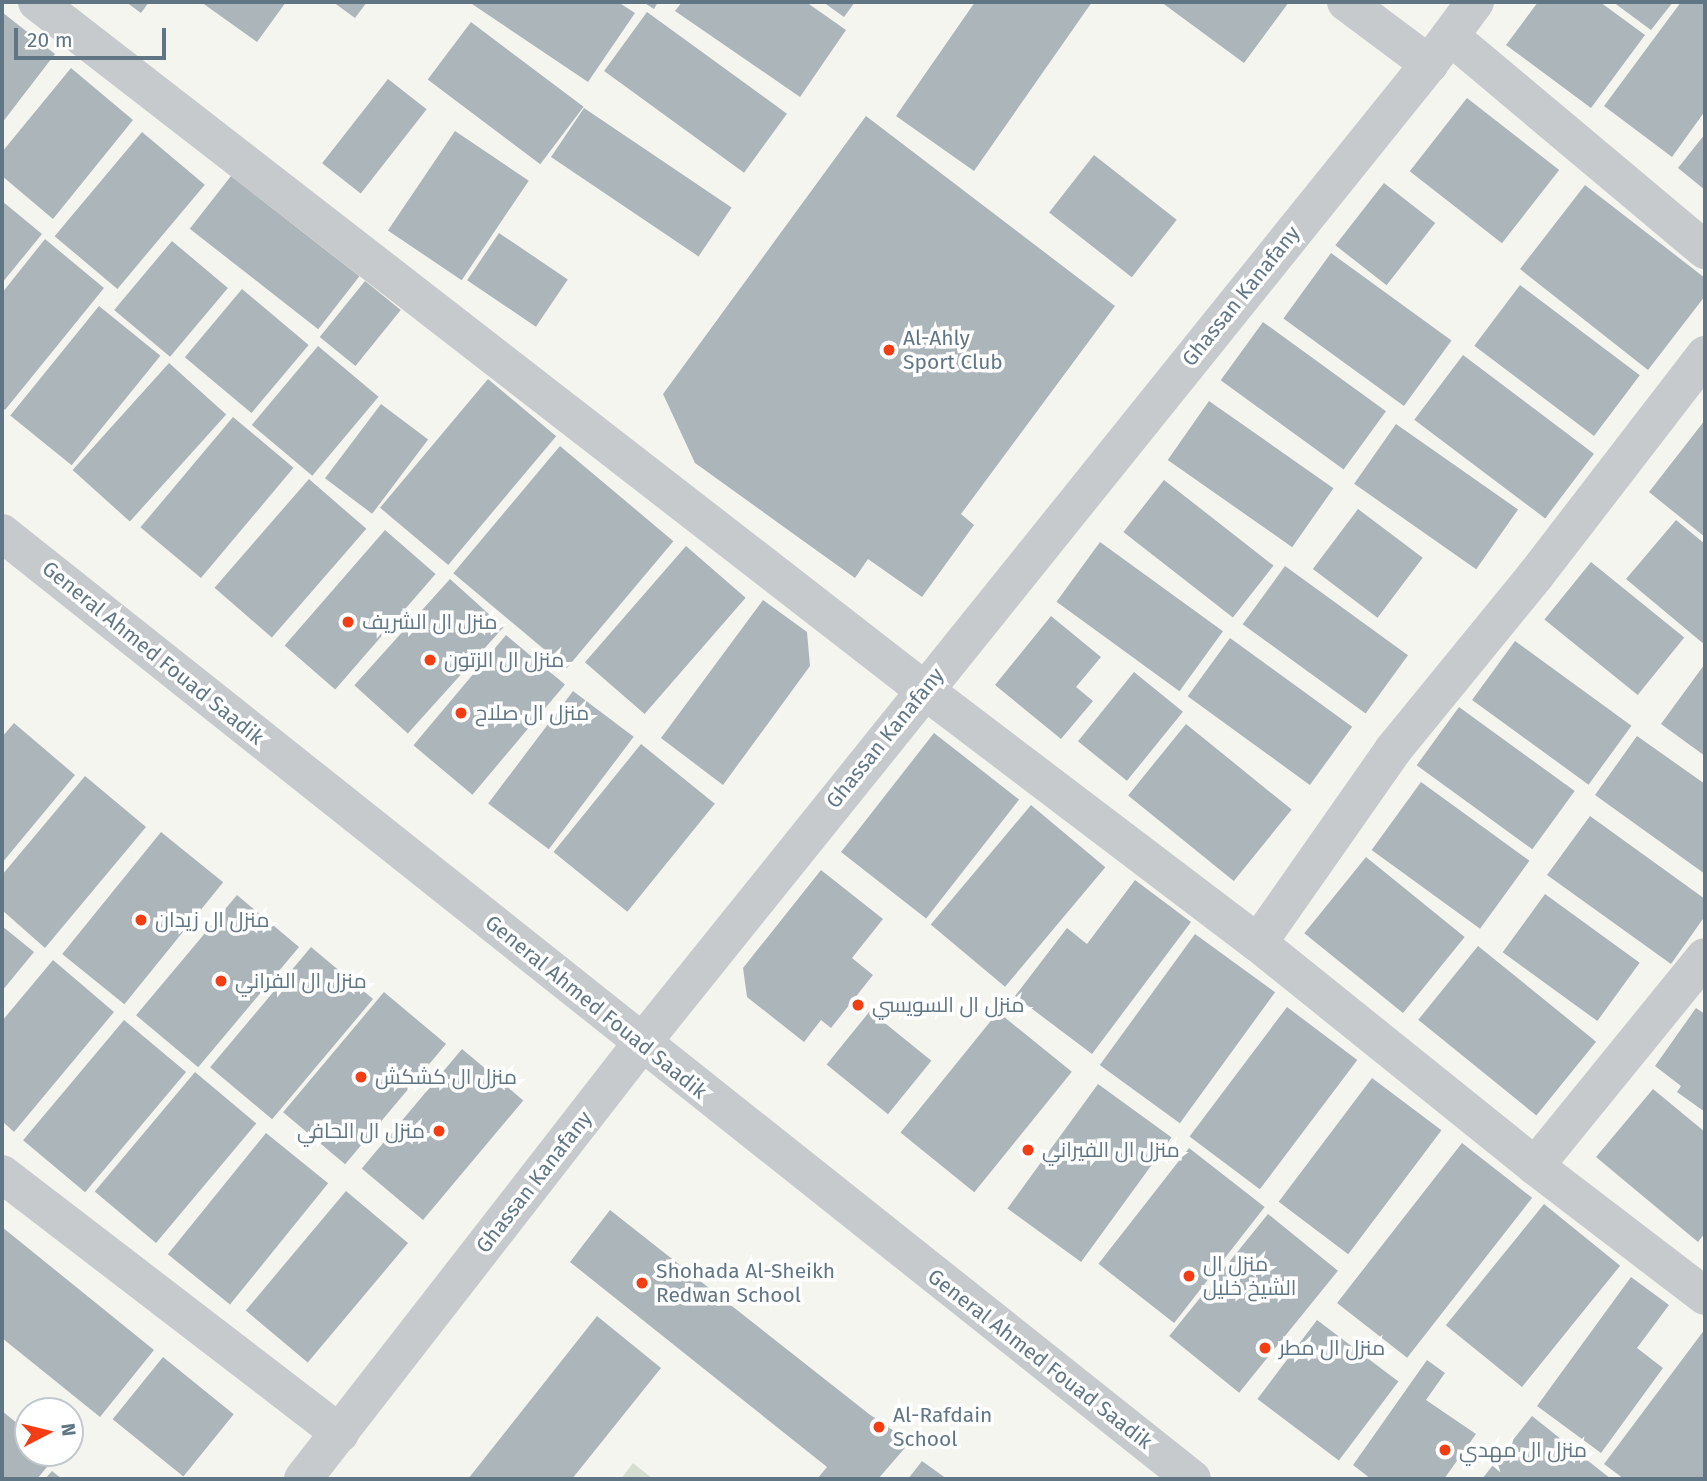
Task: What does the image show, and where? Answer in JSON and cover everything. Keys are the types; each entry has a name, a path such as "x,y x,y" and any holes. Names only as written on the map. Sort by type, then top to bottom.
{"street":[{"path":"37,2 923,689 1258,943 1535,1166 1705,1296"},
{"path":"1346,2 1439,50 1705,250"},
{"name":"Ghassan Kanafany","path":"303,1479 641,1044 1475,2"},
{"path":"1258,943 1393,750 1535,576 1705,355"},
{"name":"General Ahmed Fouad Saadik","path":"2,533 641,1044 1192,1479"},
{"path":"1535,1166 1705,957"},
{"path":"2,1174 340,1433"}],"shaded area":[{"path":"633,1463 653,1479 621,1479"}],"building":[{"path":"126,2 149,2 141,13"},
{"path":"201,2 286,2 257,42"},
{"path":"333,2 367,2 355,18"},
{"path":"469,2 618,2 635,13 588,82"},
{"path":"643,2 658,2 654,9"},
{"path":"682,2 806,2 846,30 800,97 675,11"},
{"path":"823,2 855,2 844,17"},
{"path":"975,2 1092,2 974,171 896,116"},
{"path":"1161,2 1289,2 1244,63"},
{"path":"1538,2 1600,2 1645,35 1591,108 1506,45"},
{"path":"1613,2 1673,2 1651,30"},
{"path":"1681,2 1705,2 1705,111 1672,157 1604,106"},
{"path":"2,12 55,54 2,123"},
{"path":"647,12 787,114 744,173 604,71"},
{"path":"471,22 584,107 540,164 428,80"},
{"path":"71,68 133,120 53,219 2,176 2,152"},
{"path":"388,79 427,109 361,193 322,163"},
{"path":"1467,98 1559,170 1502,243 1410,171"},
{"path":"584,108 732,208 699,256 551,157"},
{"name":"Al-Ahly Sport Club","path":"866,116 1115,306 961,514 974,525 922,597 868,559 855,578 695,463 663,394"},
{"path":"455,131 529,181 462,280 388,230"},
{"path":"142,132 205,185 117,289 55,236"},
{"path":"1705,134 1705,190 1678,168"},
{"path":"1094,155 1177,220 1132,277 1049,213"},
{"path":"231,176 359,276 318,329 190,229"},
{"path":"1384,183 1435,223 1387,285 1335,245"},
{"path":"1585,185 1705,278 1705,296 1648,370 1520,269"},
{"path":"2,201 42,234 2,283"},
{"path":"499,233 568,279 536,327 467,280"},
{"path":"45,239 104,288 5,410 2,407 2,293"},
{"path":"172,241 228,288 170,357 114,310"},
{"path":"1331,253 1452,341 1404,406 1283,319"},
{"path":"365,281 401,310 355,366 320,337"},
{"path":"1520,285 1640,375 1594,436 1474,346"},
{"path":"242,289 309,345 251,413 185,357"},
{"path":"99,306 160,356 72,465 10,416"},
{"path":"1263,322 1386,411 1344,470 1221,380"},
{"path":"318,346 379,397 312,476 252,425"},
{"path":"1463,355 1594,454 1545,518 1414,420"},
{"path":"169,363 226,415 130,522 73,470"},
{"path":"488,379 556,436 448,565 380,508"},
{"path":"1209,401 1334,488 1292,547 1168,460"},
{"path":"381,404 428,440 372,514 325,478"},
{"path":"233,417 294,468 201,578 140,527"},
{"path":"1705,420 1705,537 1649,492"},
{"path":"1396,424 1518,509 1476,569 1354,484"},
{"path":"560,446 673,541 567,668 453,573"},
{"path":"309,479 366,529 272,638 215,588"},
{"path":"1164,480 1274,566 1233,618 1123,532"},
{"path":"1358,509 1423,558 1378,618 1313,569"},
{"path":"1676,520 1705,544 1705,645 1626,579"},
{"path":"385,530 436,574 335,689 285,645"},
{"path":"1100,542 1223,631 1179,691 1057,602"},
{"path":"686,546 746,598 645,714 585,662"},
{"path":"1591,562 1684,638 1638,695 1544,620"},
{"path":"1285,566 1408,655 1366,714 1243,624"},
{"path":"450,579 504,627 408,733 354,685"},
{"path":"763,600 807,632 810,666 723,785 661,738"},
{"path":"1051,616 1101,657 1076,687 1093,701 1061,739 995,685"},
{"path":"506,635 565,684 472,795 413,745"},
{"path":"1230,638 1352,727 1310,785 1188,696"},
{"path":"1515,641 1631,726 1589,785 1472,700"},
{"path":"1705,666 1705,756 1661,724"},
{"path":"1134,672 1183,712 1127,781 1078,741"},
{"path":"573,691 634,737 549,849 488,804"},
{"path":"1459,707 1575,791 1532,849 1417,765"},
{"path":"14,723 75,775 2,863 2,737"},
{"path":"1186,724 1292,810 1234,881 1128,795"},
{"path":"934,733 1019,799 926,918 841,852"},
{"path":"1637,736 1705,784 1705,874 1595,795"},
{"path":"641,744 715,804 627,912 554,852"},
{"path":"85,776 146,827 45,948 2,910 2,875"},
{"path":"1421,782 1529,861 1480,929 1372,850"},
{"path":"1031,805 1105,867 1005,987 931,925"},
{"path":"1590,816 1705,899 1705,916 1671,964 1547,875"},
{"path":"161,832 223,882 124,1004 62,954"},
{"path":"1366,857 1465,937 1403,1013 1304,933"},
{"path":"821,870 883,919 852,958 873,975 831,1028 821,1020 804,1042 747,997 743,968"},
{"path":"1135,880 1191,922 1092,1054 1015,996 1067,928 1087,944"},
{"path":"1545,894 1640,963 1597,1021 1503,952"},
{"path":"237,895 299,947 198,1067 136,1015"},
{"path":"2,926 34,952 2,991"},
{"path":"1195,934 1275,992 1180,1123 1100,1065"},
{"path":"1478,946 1596,1042 1536,1115 1418,1020"},
{"path":"311,947 373,999 272,1119 210,1067"},
{"path":"53,960 114,1012 14,1132 2,1121 2,1021"},
{"path":"384,992 446,1044 345,1164 283,1112"},
{"path":"1287,1007 1357,1060 1260,1189 1190,1136"},
{"path":"1696,1008 1705,1014 1705,1112 1677,1092 1681,1086 1655,1066"},
{"path":"870,1011 931,1061 888,1114 827,1065"},
{"path":"998,1012 1072,1072 974,1192 900,1132"},
{"path":"124,1020 186,1072 85,1192 23,1140"},
{"path":"462,1049 523,1100 423,1220 362,1169"},
{"path":"195,1072 256,1123 156,1243 95,1192"},
{"path":"1372,1078 1441,1130 1348,1254 1279,1202"},
{"path":"1098,1084 1172,1137 1081,1262 1007,1209"},
{"path":"1653,1089 1705,1132 1705,1233 1698,1242 1596,1157"},
{"path":"266,1133 328,1183 230,1305 168,1254"},
{"path":"1462,1143 1532,1198 1407,1358 1337,1303"},
{"path":"1189,1148 1265,1207 1174,1323 1098,1264"},
{"path":"346,1191 408,1243 308,1363 246,1311"},
{"path":"1544,1204 1620,1266 1522,1387 1446,1325"},
{"path":"610,1210 869,1414 910,1442 878,1479 817,1479 827,1467 570,1262"},
{"path":"1268,1214 1338,1271 1239,1393 1169,1336"},
{"path":"2,1227 154,1350 100,1417 84,1404 84,1397 75,1397 2,1338"},
{"path":"1631,1277 1669,1305 1637,1348 1663,1368 1601,1453 1537,1406"},
{"path":"597,1316 661,1368 572,1479 468,1479"},
{"path":"1317,1320 1398,1381 1339,1460 1257,1399"},
{"path":"1705,1329 1705,1479 1624,1479 1604,1464"},
{"path":"163,1357 234,1414 183,1476 113,1419"},
{"path":"1427,1360 1445,1373 1426,1400 1476,1434 1444,1479 1371,1479 1353,1465"},
{"path":"2,1411 14,1421 14,1467 47,1467 37,1479 2,1479"},
{"path":"1532,1416 1611,1479 1482,1479"},
{"path":"922,1461 947,1479 908,1479"},
{"path":"52,1471 62,1479 45,1479"}],"place":[{"name":"Al-Ahly Sport Club","path":"889,350"},
{"name":"منزل ال الشريف","path":"348,622"},
{"name":"منزل ال الزتون","path":"430,660"},
{"name":"منزل ال صلاح","path":"461,713"},
{"name":"منزل ال زيدان","path":"141,920"},
{"name":"منزل ال الفراني","path":"221,981"},
{"name":"منزل ال السويسي","path":"858,1005"},
{"name":"منزل ال كشكش","path":"361,1077"},
{"name":"منزل ال الحافي","path":"439,1131"},
{"name":"منزل ال الفيراني","path":"1028,1150"},
{"name":"منزل ال الشيخ خليل","path":"1189,1276"},
{"name":"Shohada Al-Sheikh Redwan School","path":"642,1283"},
{"name":"منزل ال مطر","path":"1265,1348"},
{"name":"Al-Rafdain School","path":"879,1427"},
{"name":"منزل ال مهدي","path":"1445,1450"}]}
